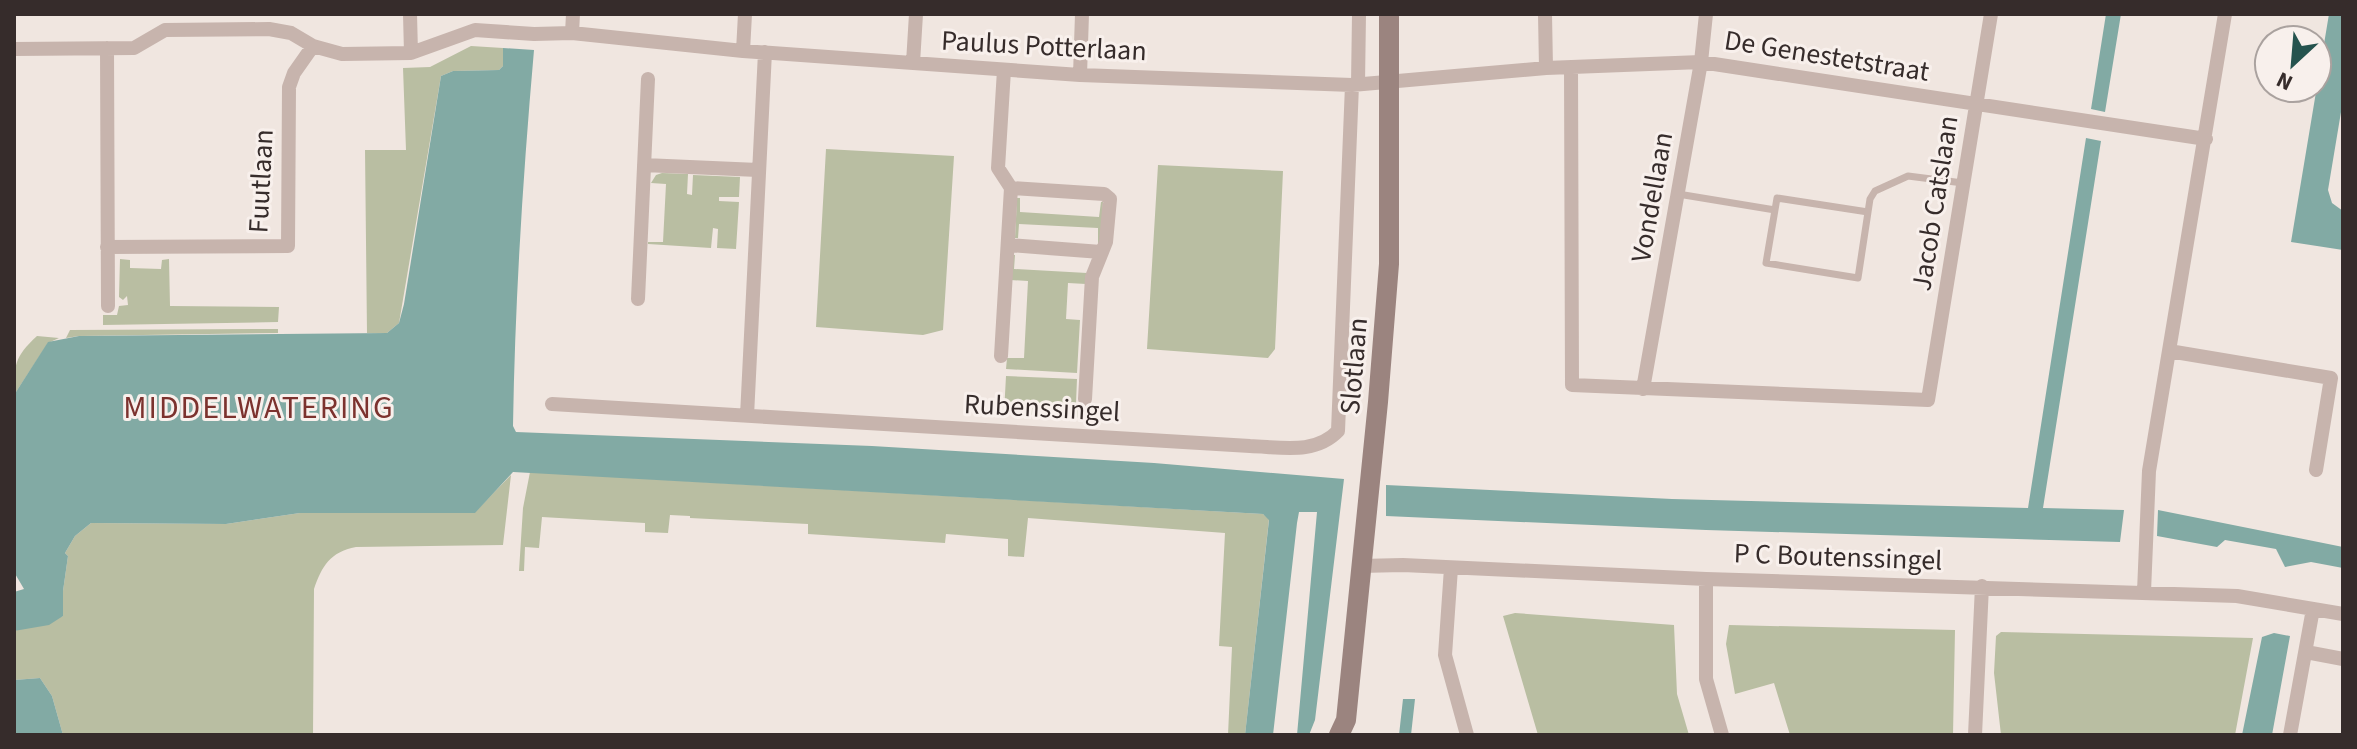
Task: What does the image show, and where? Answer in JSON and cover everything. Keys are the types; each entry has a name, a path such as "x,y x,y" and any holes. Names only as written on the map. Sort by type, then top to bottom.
{"street":[{"path":"410,14 411,53"},
{"path":"572,33 573,14"},
{"path":"743,51 745,14"},
{"path":"913,63 916,14"},
{"path":"1080,75 1082,14"},
{"name":"Slotlaan","path":"1331,438 1338,431 1359,14"},
{"name":"Slotlaan","path":"1345,730 1389,264 1389,14"},
{"path":"1545,14 1546,68"},
{"name":"Vondellaan","path":"1643,389 1701,62 1706,14"},
{"name":"Jacob Catslaan","path":"1643,389 1928,400 1991,14"},
{"path":"2144,592 2149,471 2225,14"},
{"name":"Paulus Potterlaan","path":"14,49 134,48 165,30 269,29 291,33 313,46 342,54 411,53 475,30 572,33 743,51 1080,75 1355,85 1390,83"},
{"name":"Fuutlaan","path":"107,247 288,246 289,87 294,73 313,46"},
{"path":"107,48 108,306"},
{"path":"747,416 765,52"},
{"name":"De Genestetstraat","path":"1390,83 1546,68 1701,62 2206,139"},
{"path":"1571,67 1572,385 1643,389"},
{"path":"1001,356 1011,188 998,168 1004,70"},
{"path":"638,299 648,79"},
{"path":"644,165 758,170"},
{"path":"1011,188 1106,194 1110,202 1107,238 1092,277 1085,399"},
{"path":"1008,245 1101,252"},
{"path":"2169,351 2331,378 2316,470"},
{"name":"Rubenssingel","path":"552,404 1306,448 1320,446 1331,438"},
{"name":"P C Boutenssingel","path":"1360,566 1403,565 1706,579 2237,596 2343,614"},
{"path":"1451,568 1445,655 1467,735"},
{"path":"1706,579 1706,679 1722,735"},
{"path":"1975,735 1982,586"},
{"path":"2290,735 2313,609"},
{"path":"2306,652 2343,659"}],"lane":[{"path":"1868,212 1777,198 1766,263 1858,278 1870,199 1875,191 1908,176 1963,183"},
{"path":"1678,194 1775,210"}],"green space":[{"path":"471,46 503,48 503,66 499,70 453,71 441,76 399,323 387,333 367,333 365,150 406,150 403,68 430,67"},
{"path":"826,149 954,156 943,330 923,335 816,327"},
{"path":"1158,165 1283,171 1275,349 1268,358 1147,349"},
{"path":"688,174 687,194 692,195 693,175 740,177 739,197 719,197 719,201 739,202 736,249 717,248 718,229 713,228 711,248 648,244 663,242 666,184 651,183 656,175"},
{"path":"1017,198 1020,198 1020,212 1099,217 1103,202 1101,243 1098,243 1098,228 1019,224 1018,238 1015,238"},
{"path":"1012,255 1015,255 1014,269 1087,273 1086,284 1068,283 1066,319 1080,320 1077,373 1006,369 1007,358 1024,358 1028,281 1010,280"},
{"path":"120,259 130,260 130,268 161,269 162,260 169,259 170,306 279,307 278,322 103,325 103,315 117,315 119,306 128,305 127,296 123,300 119,297"},
{"path":"278,329 278,333 66,338 70,330"},
{"path":"37,336 59,338 48,343 14,395 17,362"},
{"path":"1006,376 1077,379 1076,403 1102,405 1101,419 1004,413"},
{"path":"530,472 1263,514 1269,519 1245,735 1228,735 1232,647 1219,646 1225,533 1028,518 1024,557 1008,556 1008,539 946,534 945,543 808,534 808,524 670,515 668,533 645,532 645,523 542,517 539,548 525,547 524,571 519,571 523,508"},
{"path":"511,475 503,545 356,547 340,552 328,561 314,589 313,735 63,735 52,696 40,678 14,680 14,631 63,616 68,556 65,553 75,536 91,523 226,524 300,513 474,513"},
{"path":"1515,613 1674,625 1677,694 1689,735 1538,735 1503,616"},
{"path":"1729,625 1955,630 1953,735 1790,735 1774,683 1735,694 1726,644"},
{"path":"2001,632 2253,638 2235,735 2001,735 1994,673 1996,636"}],"water":[{"path":"2106,14 2121,14 2105,112 2091,109"},
{"path":"2329,14 2343,14 2343,100 2328,190 2332,203 2343,211 2343,250 2291,242 2314,104 2333,104 2333,24 2327,24"},
{"path":"503,48 534,50 518,285 513,426 516,432 872,446 1154,463 1344,479 1315,720 1309,735 1297,735 1317,512 1299,512 1273,735 1245,735 1269,520 1263,514 513,472 475,513 300,513 226,524 91,523 75,536 65,553 68,556 63,616 49,625 14,631 14,592 24,589 14,572 14,395 48,342 79,336 387,333 399,323 404,304 441,76 453,71 499,70 503,66"},
{"path":"2086,138 2101,141 2043,508 2124,510 2120,542 1706,530 1386,516 1386,485 1672,499 2028,508"},
{"path":"2158,510 2343,547 2343,568 2311,562 2285,567 2276,549 2225,540 2217,547 2157,536"},
{"path":"2274,633 2290,636 2272,735 2242,735 2262,637"},
{"path":"40,678 52,696 63,735 14,735 14,680"},
{"path":"1403,699 1415,699 1411,735 1399,735"}],"district":[{"name":"MIDDELWATERING","path":"259,407"}]}
